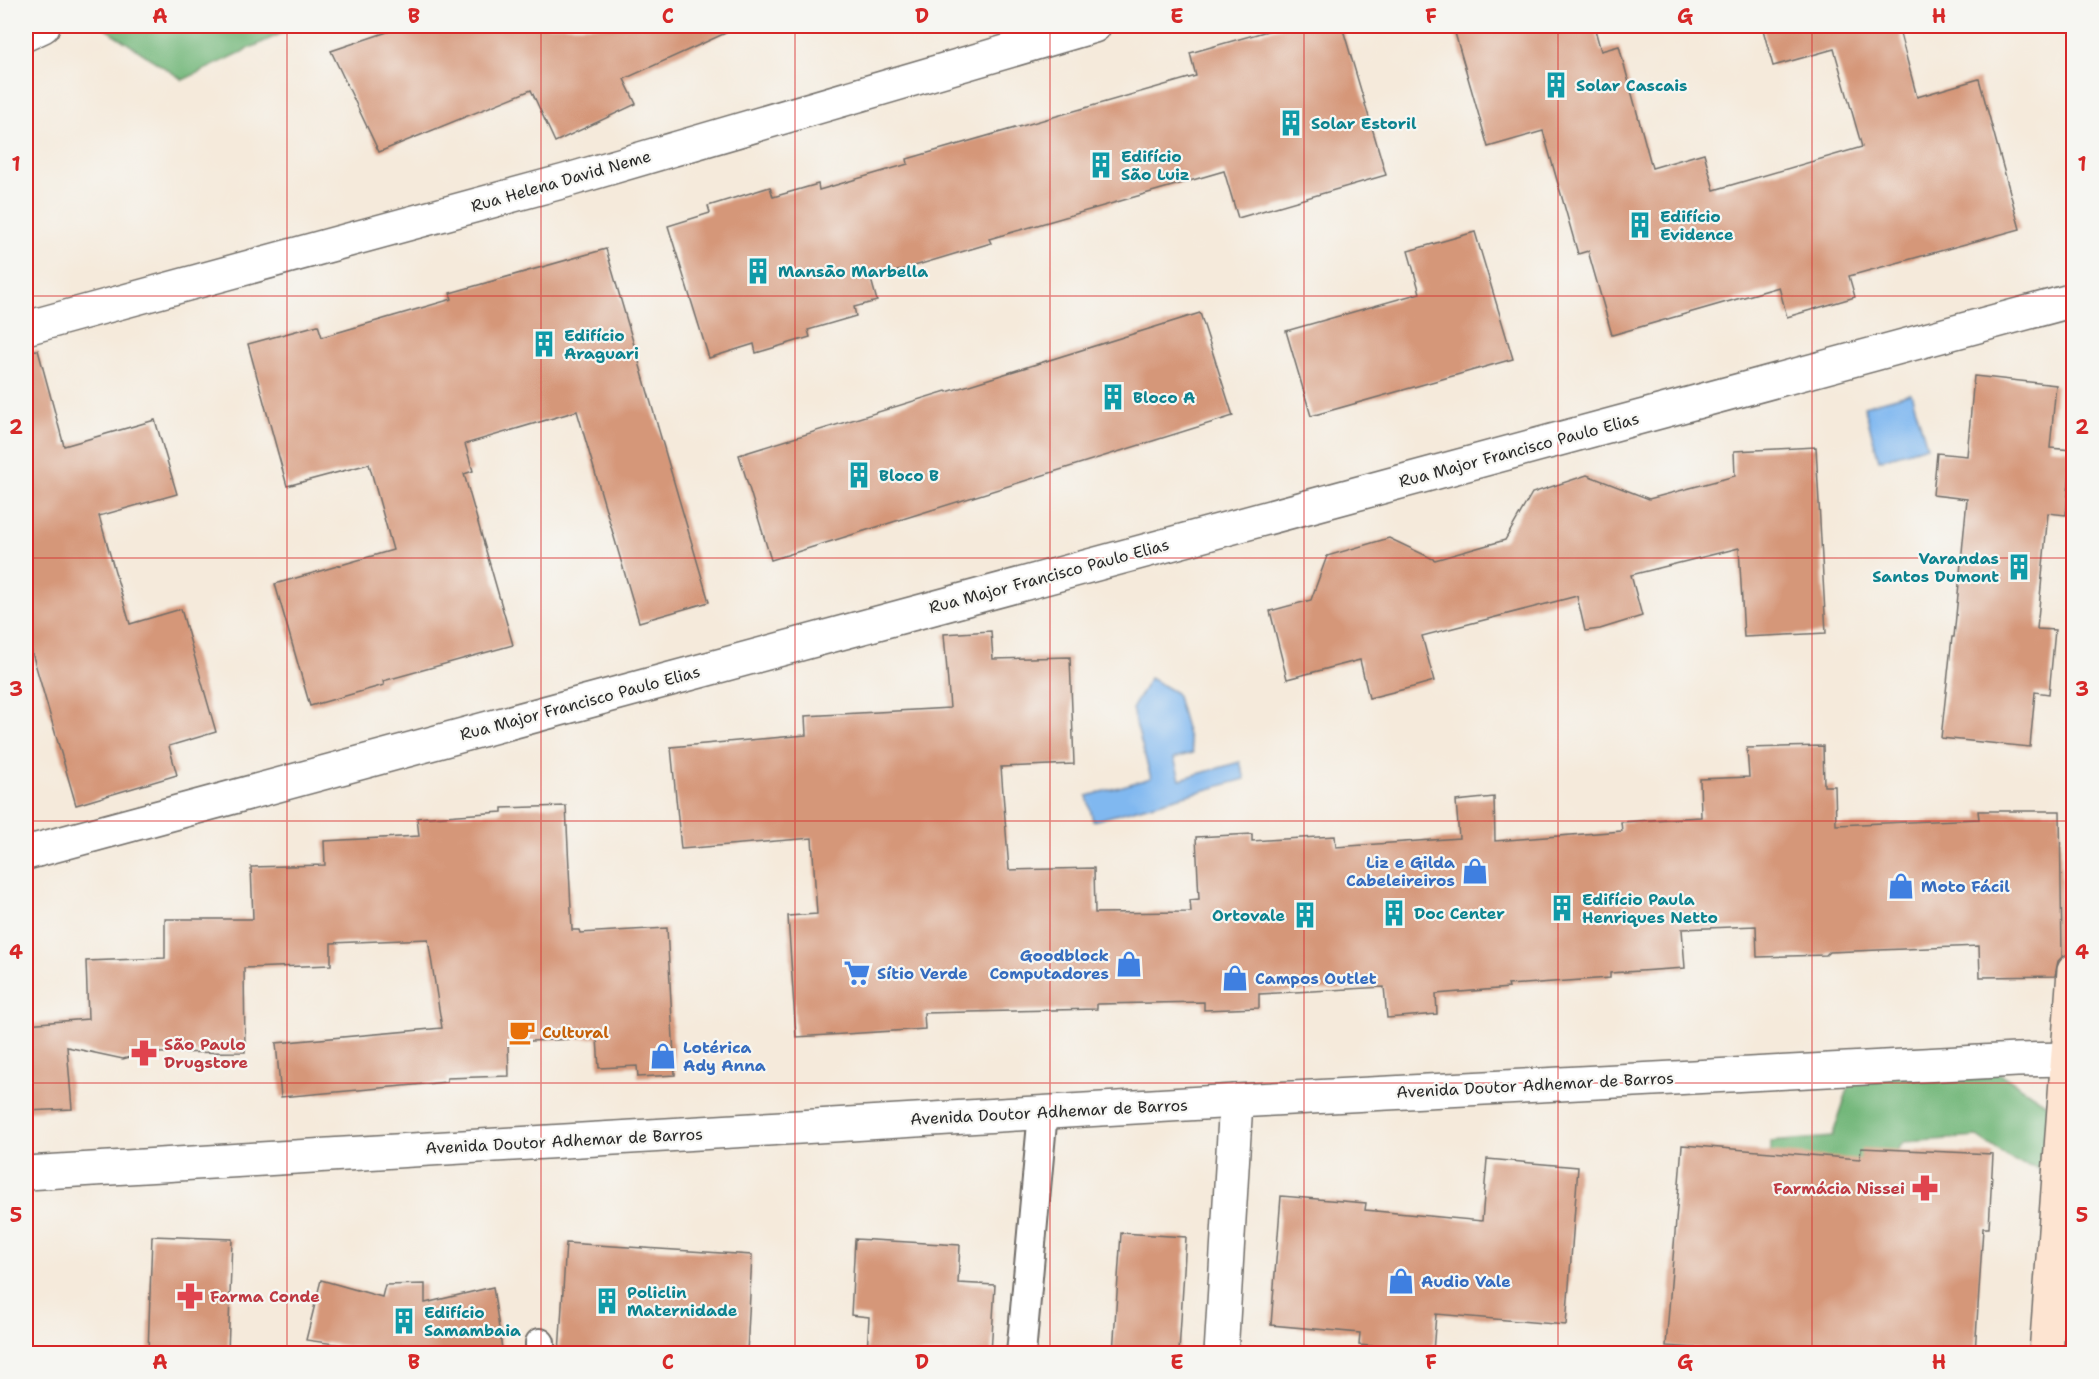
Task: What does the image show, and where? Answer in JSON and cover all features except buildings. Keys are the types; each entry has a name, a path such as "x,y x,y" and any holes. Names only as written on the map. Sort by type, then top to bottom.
{"main road":[{"path":"2046,1353 2070,1059 2073,971"}],"street":[{"path":"26,34 43,26"},
{"name":"Rua Helena David Neme","path":"26,328 565,182 1094,26"},
{"name":"Rua Major Francisco Paulo Elias","path":"26,853 2073,300"},
{"name":"Avenida Doutor Adhemar de Barros","path":"26,1173 1236,1101 2070,1059"},
{"path":"1221,1353 1236,1101"}],"lane":[{"path":"1021,1353 1043,1112"}],"green space":[{"path":"101,26 297,26 183,80"},
{"path":"1898,1047 1962,1049 2056,1110 2049,1172 2015,1162 1978,1137 1904,1142 1863,1192 1770,1182 1771,1142 1832,1137 1849,1086"}],"water":[{"path":"1911,393 1927,446 1879,460 1864,406"},
{"path":"1150,678 1176,693 1193,753 1174,758 1180,779 1240,762 1245,779 1093,821 1087,796 1151,778 1132,709"}],"place":[{"name":"Solar Cascais","path":"1556,85"},
{"name":"Solar Estoril","path":"1291,123"},
{"name":"Edifício São Luiz","path":"1101,165"},
{"name":"Edifício Evidence","path":"1640,225"},
{"name":"Mansāo Marbella","path":"758,271"},
{"name":"Edifício Araguari","path":"544,344"},
{"name":"Bloco A","path":"1113,397"},
{"name":"Bloco B","path":"859,475"},
{"name":"Varandas Santos Dumont","path":"2019,567"},
{"name":"Liz e Gilda Cabeleireiros","path":"1475,871"},
{"name":"Moto Fácil","path":"1901,886"},
{"name":"Edifício Paula Henriques Netto","path":"1562,908"},
{"name":"Doc Center","path":"1394,913"},
{"name":"Ortovale","path":"1305,915"},
{"name":"Goodblock Computadores","path":"1129,964"},
{"name":"Sítio Verde","path":"857,973"},
{"name":"Campos Outlet","path":"1235,978"},
{"name":"Cultural","path":"522,1032"},
{"name":"São Paulo Drugstore","path":"144,1053"},
{"name":"Lotérica Ady Anna","path":"663,1056"},
{"name":"Farmácia Nissei","path":"1925,1188"},
{"name":"Audio Vale","path":"1401,1281"},
{"name":"Farma Conde","path":"190,1296"},
{"name":"Policlin Maternidade","path":"607,1301"},
{"name":"Edifício Samambaia","path":"404,1321"}]}
